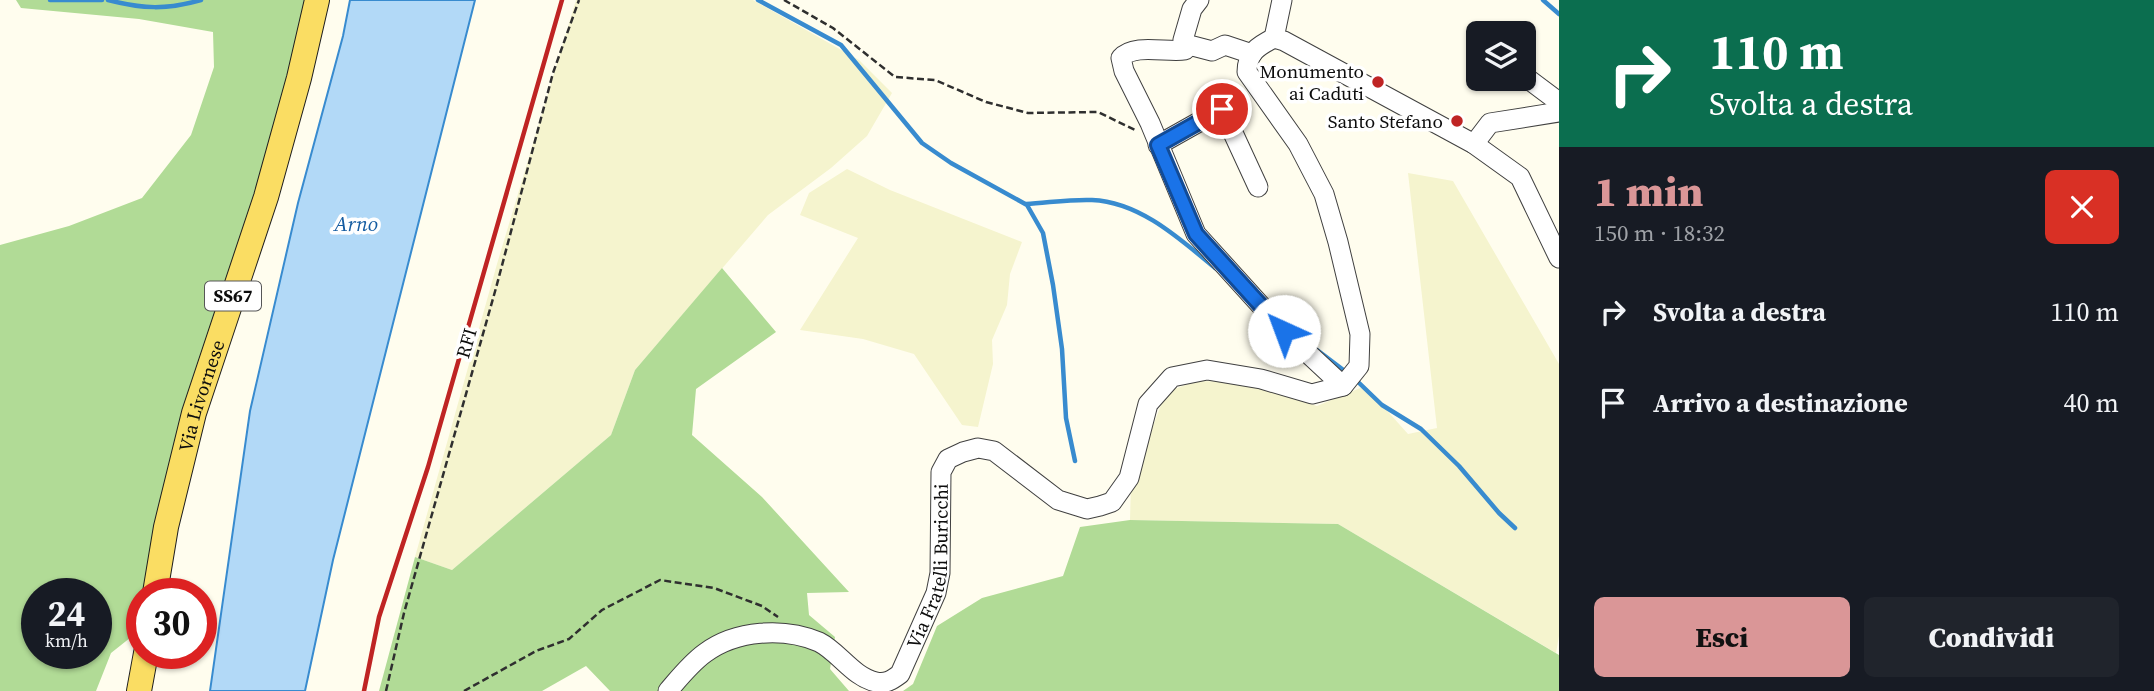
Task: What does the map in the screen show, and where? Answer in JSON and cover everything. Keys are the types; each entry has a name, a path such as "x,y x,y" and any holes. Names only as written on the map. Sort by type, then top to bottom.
{"main road":[{"name":"Via Livornese","path":"158,578 166,527 194,413 266,197 317,0"},
{"path":"139,691 143,669"}],"street":[{"path":"1199,0 1185,26 1183,40 1189,45 1212,51 1225,46 1249,57"},
{"path":"1279,39 1282,0"},
{"path":"1249,57 1279,39"},
{"path":"1279,39 1474,144 1520,177 1559,258"},
{"path":"1189,45 1185,50 1141,50 1125,53 1121,58 1124,71 1150,123 1196,234 1284,331 1343,386 1359,366 1360,334 1338,242 1324,194 1298,144 1247,72 1249,57"},
{"path":"1536,85 1559,102"},
{"path":"1158,145 1222,109 1258,187"},
{"path":"1474,144 1490,123 1559,113"},
{"name":"Via Fratelli Buricchi","path":"668,691 690,666 708,651 747,635 767,632 794,635 819,643 875,682 888,682 901,674 936,593 940,573 941,472 948,459 963,452 978,448 994,450 1058,500 1087,509 1112,502 1121,492 1129,478 1148,404 1172,377 1207,370 1261,379 1312,394 1343,386"}],"path":[{"path":"784,0 833,28 895,77 935,80 986,102 1028,113 1098,112 1120,121 1158,145"},
{"name":"RFI","path":"386,691 404,613 554,73 578,2"},
{"path":"464,691 536,651 569,639 602,610 660,580 714,588 762,606 785,621"}],"green space":[{"path":"16,0 309,0 151,578 126,578 126,641 112,652 112,578 21,578 21,669 105,669 96,691 0,691 0,245 69,226 142,198 191,135 214,67 213,32 139,19 21,8"},
{"path":"576,0 753,0 859,60 892,93 867,136 831,168 768,215 635,370 611,435 452,570 415,557 497,264"},
{"path":"847,169 890,190 1022,242 1010,274 1007,305 992,340 993,364 978,427 962,425 914,354 863,339 800,330 858,238 800,215 809,193"},
{"path":"1408,173 1453,181 1559,364 1559,636 1556,653 1338,524 1130,520 1131,483 1166,392 1197,381 1238,382 1317,406 1365,386 1408,434 1437,428"},
{"path":"722,268 776,332 696,389 692,435 762,497 849,592 807,593 809,615 835,637 830,669 849,691 610,691 586,666 542,691 379,691 415,557 452,570 611,435 635,370"},
{"path":"1130,520 1338,524 1559,655 1559,691 903,691 913,684 937,626 982,598 1063,576 1080,527"}],"water":[{"name":"Arno","path":"350,0 475,0 333,560 305,691 210,691 213,669 217,669 217,642 250,411 298,203 343,36"}],"waterway":[{"path":"50,0 102,0"},
{"path":"108,0 154,7 201,0"},
{"path":"758,0 841,45 922,143 951,163 1027,205 1043,233 1053,285 1062,349 1066,418 1075,461"},
{"path":"1543,0 1559,14"},
{"path":"1026,204 1092,200 1127,207 1158,224 1215,268"},
{"path":"1317,350 1346,372"},
{"path":"1356,380 1382,405 1421,429 1515,528"}],"railway":[{"path":"364,691 379,617 428,467 562,0"}],"place":[{"name":"Monumento ai Caduti","path":"1378,82"},
{"name":"Santo Stefano","path":"1457,121"}],"route":[{"path":"1222,109 1158,145 1196,234 1284,331"}]}
